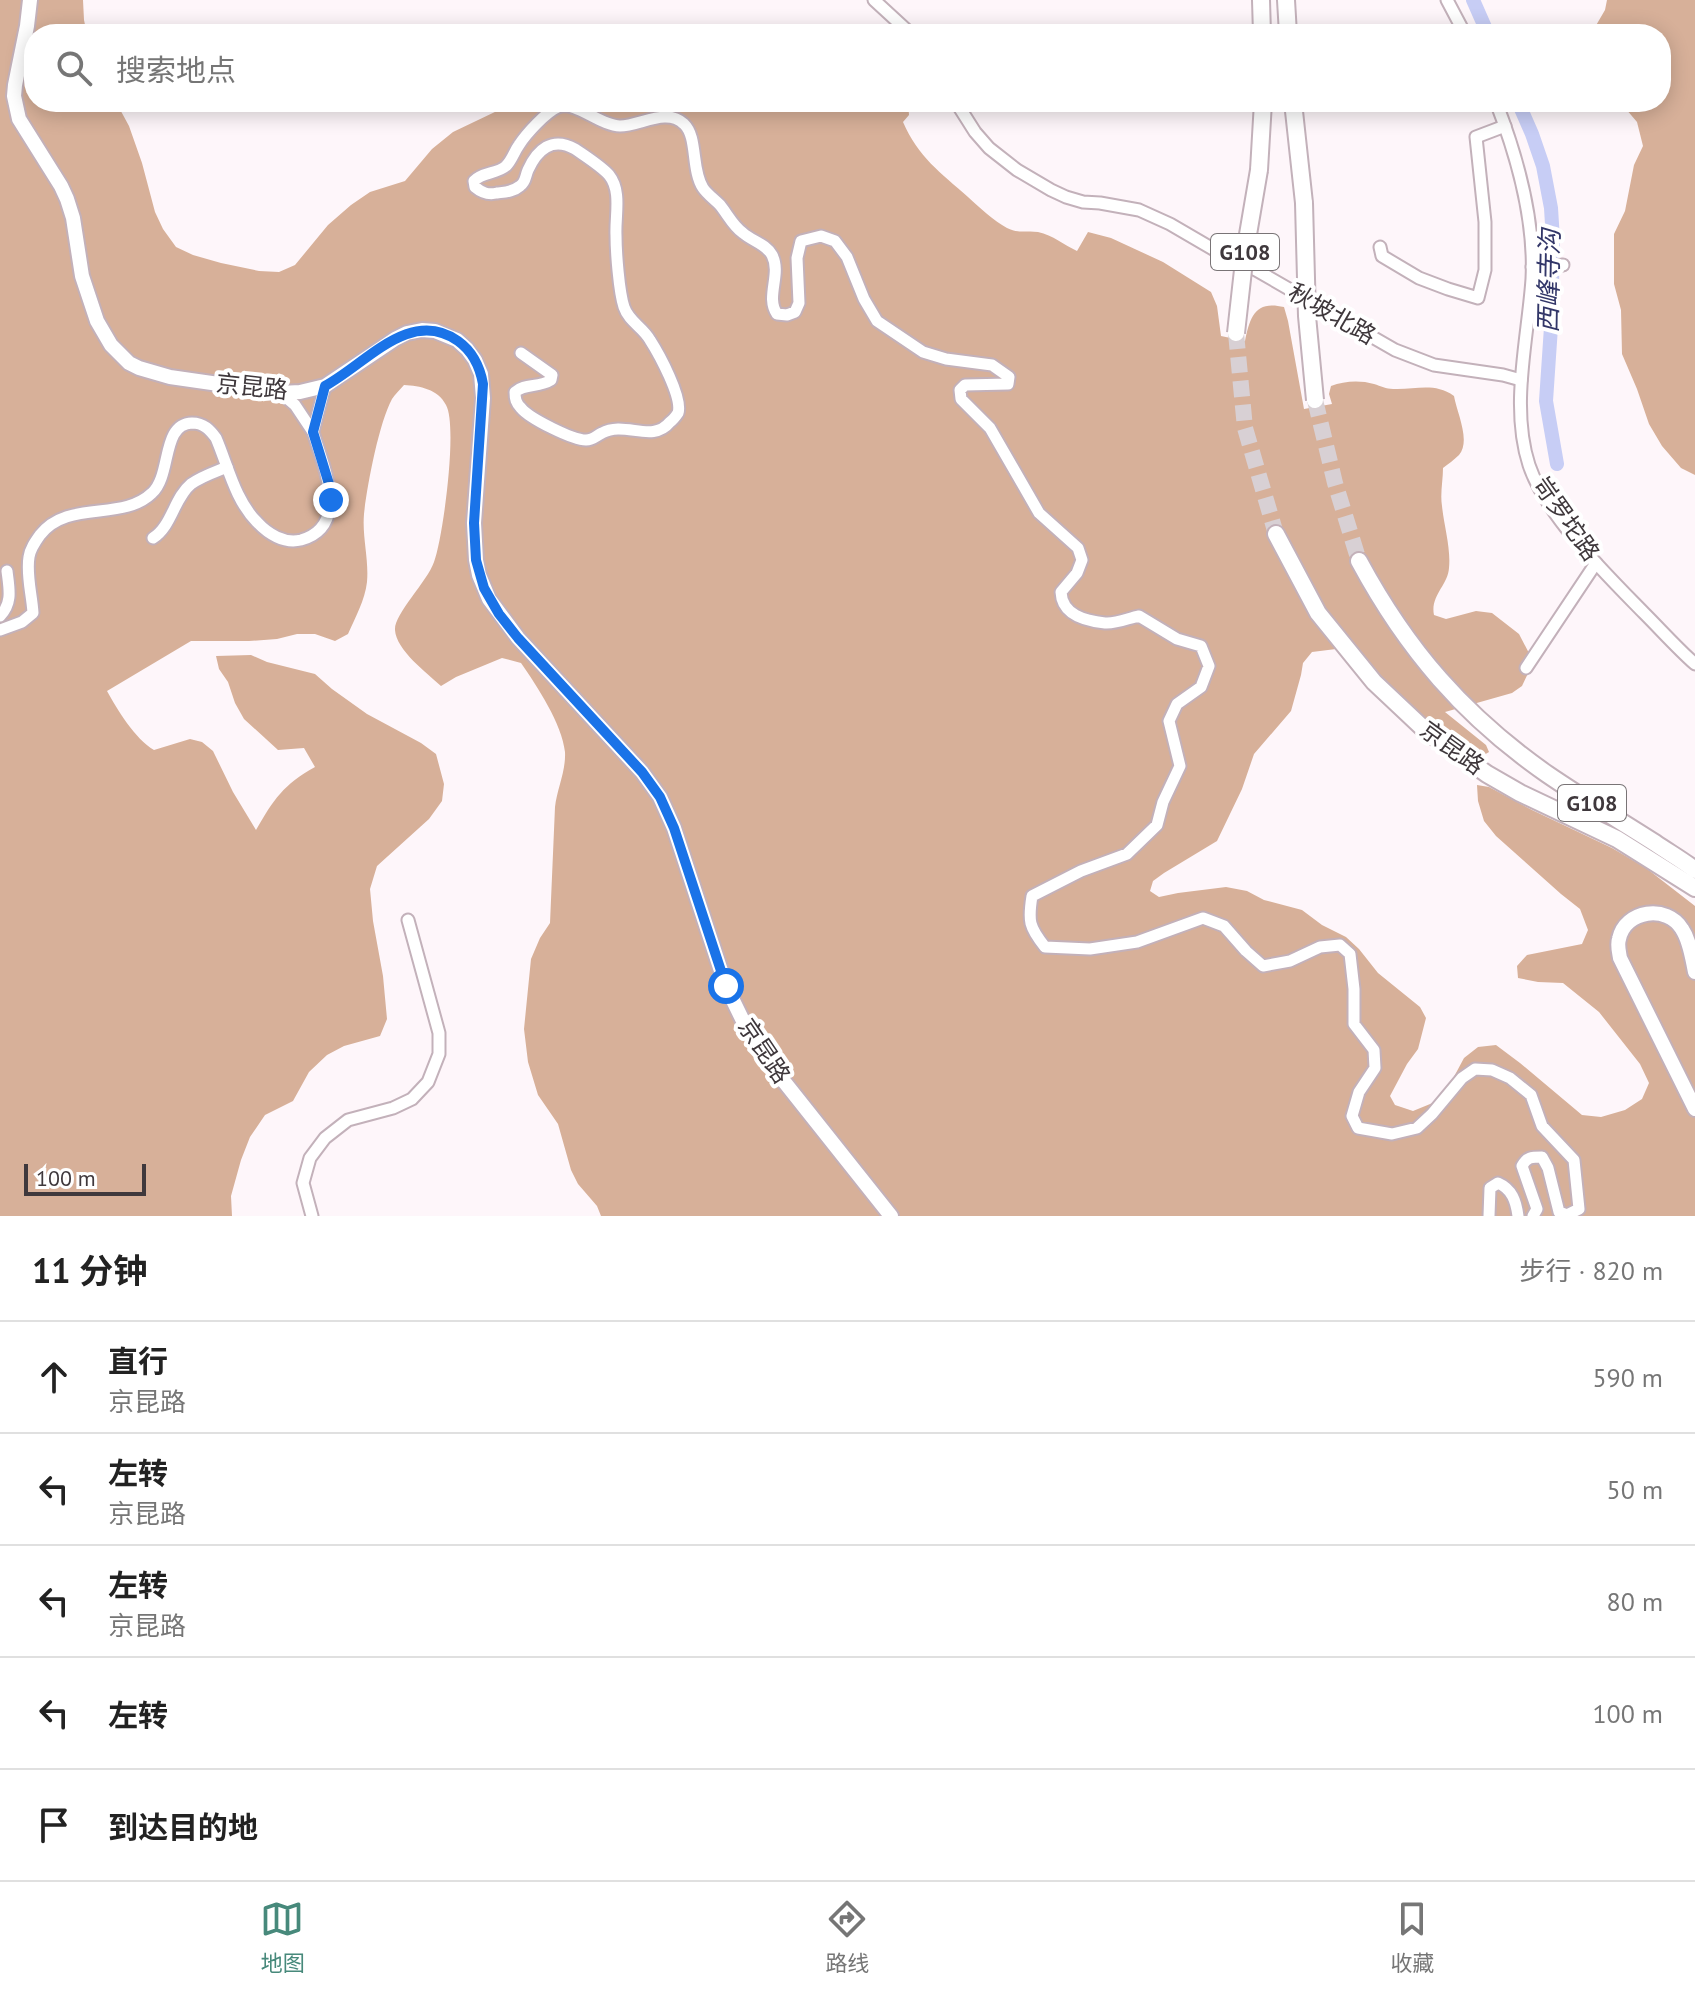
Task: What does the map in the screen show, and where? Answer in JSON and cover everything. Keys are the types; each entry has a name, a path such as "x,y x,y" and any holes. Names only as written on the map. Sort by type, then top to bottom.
{"highway":[{"path":"1261,0 1262,24"},
{"path":"1286,0 1287,24"},
{"name":"G108","path":"1236,333 1245,252 1259,170 1262,112"},
{"name":"G108","path":"1294,112 1304,203 1307,316 1315,400"},
{"name":"京昆路","path":"1276,534 1318,613 1374,682 1425,730 1487,774 1617,839 1695,888"},
{"name":"京昆路","path":"1359,561 1425,663 1492,732 1546,773 1695,870"}],"main road":[{"name":"京昆路","path":"27,24 30,0"},
{"name":"京昆路","path":"24,41 15,85 19,119 67,199 87,294 103,334 129,363 170,377 281,393 325,386 407,333 435,331 457,340 467,349 481,374 483,398 474,523 476,560 489,599 518,638 642,772 660,797 674,828 726,986 744,1023 767,1060 891,1216"},
{"path":"1695,972 1682,928 1673,919 1659,913 1644,913 1622,930 1618,942 1620,958 1695,1109"}],"street":[{"path":"874,0 900,24"},
{"path":"1447,0 1460,24"},
{"path":"521,353 552,375 551,380 541,386 520,388 515,392 521,409 575,439 593,439 612,428 622,427 658,432 677,415 679,399 667,373 650,340 628,317 623,305 616,238 617,200 609,176 576,150 556,144 546,146 536,154 525,181 510,192 482,193 475,187 474,181 478,177 504,168 519,144 550,112"},
{"path":"584,112 607,124 621,126 671,117 689,129 697,175 703,188 744,235 771,253 776,277 773,305 777,314 795,312 799,303 797,258 801,241 821,236 835,241 847,257 864,299 877,321 923,352 946,359 992,365 1009,377 1008,384 965,385 960,390 961,399 990,428 1039,513 1078,548 1082,560 1077,573 1061,592 1061,601 1071,614 1108,623 1139,616 1177,639 1201,646 1209,666 1201,687 1177,704 1169,721 1180,766 1163,802 1157,825 1127,854 1081,871 1032,896 1029,917 1035,935 1045,947 1090,949 1137,942 1203,918 1224,926 1263,966 1290,961 1320,947 1340,945 1350,954 1354,1024 1374,1050 1375,1068 1359,1092 1352,1116 1358,1128 1392,1134 1417,1128 1462,1078 1475,1069 1492,1070 1510,1078 1531,1095 1542,1126 1574,1160 1579,1209 1567,1215 1559,1212 1548,1168 1542,1157 1526,1159 1522,1166 1537,1209 1533,1216"},
{"name":"秋坡北路","path":"962,112 989,148 1017,170 1051,190 1083,202 1139,210 1170,224 1395,350 1434,365 1521,380"},
{"name":"岢罗坨路","path":"1500,112 1521,177 1531,247 1530,301 1521,380 1521,417 1529,466 1555,513 1596,563 1695,664"},
{"path":"1380,247 1382,256 1419,278 1478,298 1485,270 1485,222 1476,137 1505,126"},
{"path":"1532,267 1556,265"},
{"path":"313,432 325,386"},
{"path":"0,630 22,622 33,613 29,557 46,528 69,516 135,503 153,493 163,475 172,436 180,427 191,423 205,426 216,438 242,502 256,522 277,537 295,541 316,533 328,516 331,500 329,484 313,432 295,405 281,393"},
{"path":"153,538 161,533 190,485 227,467"},
{"path":"1526,668 1596,563"},
{"path":"0,616 7,609 10,596 7,571"},
{"path":"312,1216 303,1183 310,1158 325,1138 348,1120 393,1108 412,1099 428,1082 439,1054 439,1033 408,920"},
{"path":"1489,1216 1490,1188 1498,1183 1507,1187 1516,1203 1518,1216"}],"shaded area":[{"path":"0,0 83,0 85,24 24,24 24,112 121,112 129,126 163,229 176,247 221,263 279,272 295,265 328,225 351,205 370,192 405,181 432,149 453,132 495,112 909,112 903,122 923,155 982,210 1007,228 1043,233 1077,251 1088,232 1111,238 1163,262 1211,292 1217,306 1221,336 1245,341 1252,318 1260,308 1274,305 1284,307 1304,409 1332,404 1329,394 1331,386 1341,383 1369,383 1390,389 1432,388 1447,392 1454,396 1464,442 1459,455 1443,468 1441,501 1449,568 1433,608 1434,615 1446,619 1476,611 1492,613 1519,634 1531,657 1531,667 1522,686 1512,693 1445,712 1486,745 1489,752 1479,758 1442,736 1394,695 1361,654 1336,649 1312,652 1303,663 1291,711 1254,754 1242,789 1217,841 1153,881 1150,891 1159,897 1226,887 1247,891 1264,900 1302,910 1346,937 1378,973 1420,1007 1426,1018 1418,1049 1390,1096 1395,1105 1413,1111 1435,1102 1449,1086 1464,1058 1478,1047 1496,1045 1582,1115 1601,1117 1625,1110 1642,1099 1649,1083 1640,1064 1599,1012 1563,983 1518,978 1517,966 1527,955 1582,944 1588,930 1580,909 1496,836 1484,821 1477,785 1489,787 1612,848 1646,868 1695,906 1695,1216 601,1216 597,1206 578,1184 558,1124 538,1095 528,1062 524,1029 531,959 550,923 555,807 565,759 563,741 548,706 521,663 502,658 441,686 413,661 397,638 396,623 425,579 438,549 450,458 449,417 443,400 433,392 404,385 387,410 374,455 364,514 367,582 348,634 335,641 315,634 297,634 249,641 191,641 107,691 133,731 154,750 190,739 202,742 213,751 256,830 280,794 315,767 304,748 278,750 244,719 219,669 216,656 251,655 315,674 367,714 436,754 444,784 442,801 429,819 377,866 370,889 387,1019 380,1036 344,1046 327,1055 309,1072 293,1101 265,1115 250,1137 241,1160 231,1196 232,1216 0,1216"},
{"path":"1607,0 1695,0 1695,475 1681,468 1662,446 1649,424 1622,354 1621,310 1614,284 1614,234 1625,211 1634,165 1643,146 1637,122 1628,112 1671,112 1671,24 1597,24"}],"waterway":[{"name":"西峰寺沟","path":"1473,0 1484,24"},
{"name":"西峰寺沟","path":"1522,112 1543,166 1551,208 1551,327 1546,401 1557,464"}],"tunnel":[{"path":"1236,333 1245,428 1276,534"},
{"path":"1315,400 1335,483 1359,561"}],"route":[{"path":"331,500 313,432 325,386 407,333 435,331 457,340 475,360 483,384 474,523 476,560 484,588 518,638 642,772 660,797 674,828 726,986"}]}
